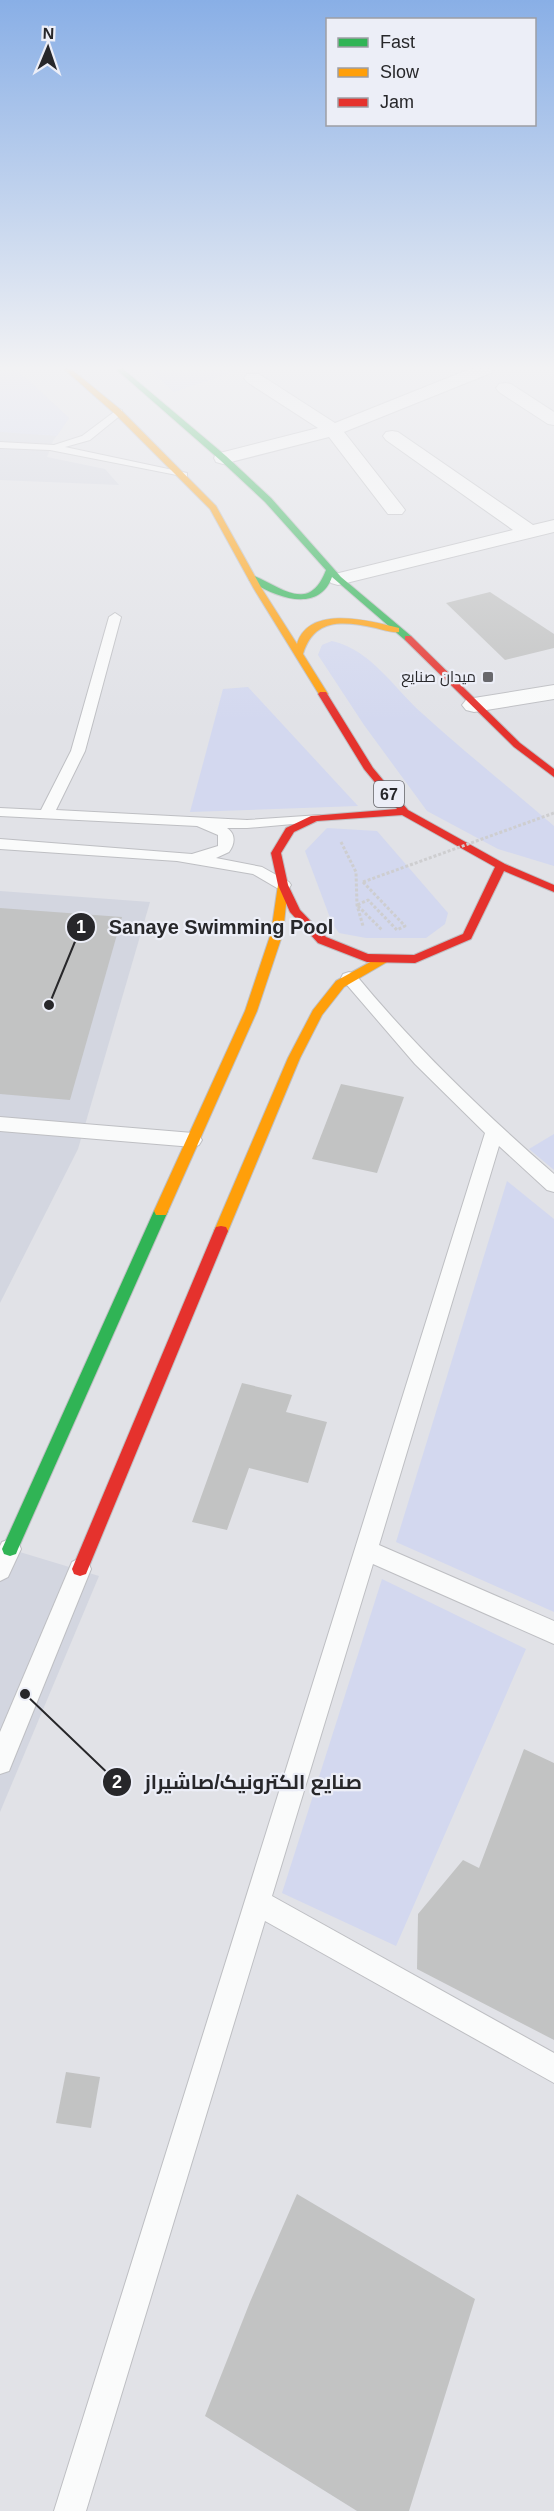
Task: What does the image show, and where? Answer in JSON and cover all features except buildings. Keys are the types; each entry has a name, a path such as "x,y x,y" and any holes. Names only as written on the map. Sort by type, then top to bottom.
{"main road":[{"name":"67","path":"193,486 213,508 298,655 369,769 404,812 501,866 554,889"},
{"path":"196,489 210,486"},
{"path":"253,486 334,574 402,632 517,745 554,774"},
{"path":"252,578 275,593 306,596 324,588 334,574"},
{"path":"298,655 300,639 304,633 333,622 365,622 402,632"},
{"path":"404,812 322,817 290,830 276,853 283,885 295,912 322,940 367,958 415,959 467,936 501,866"},
{"path":"530,879 554,884"},
{"path":"10,1548 251,1011 277,933 283,885"},
{"path":"80,1569 294,1058 312,1022 327,999 349,978 383,958"}],"street":[{"path":"377,486 395,510"},
{"path":"464,486 529,532"},
{"path":"334,574 554,526"},
{"path":"474,705 554,692"}],"lane":[{"path":"64,849 50,840 48,826 78,751 115,617"},
{"path":"0,813 48,826 71,817 247,824 322,817"},
{"path":"183,857 213,854 224,849 227,842 225,833 216,827 188,822"},
{"path":"0,844 183,857 257,870 283,885"},
{"path":"349,978 384,1023 495,1133 554,1185"},
{"path":"0,1124 193,1140"},
{"path":"70,2511 495,1133"},
{"path":"0,1570 10,1548"},
{"path":"366,1550 554,1633"},
{"path":"0,1761 80,1569"},
{"path":"257,1902 554,2069"}],"path":[{"path":"357,905 368,900 397,930 405,926 363,882 554,813"},
{"path":"322,817 356,872 357,905 363,927"},
{"path":"357,905 390,938"}],"shaded area":[{"path":"332,641 359,653 371,662 424,715 554,826 554,866 498,849 427,811 364,725 318,655 322,645"},
{"path":"248,687 358,806 190,812 223,689"},
{"path":"327,828 377,831 448,913 445,924 426,938 366,938 339,933 332,923 305,851"},
{"path":"0,891 150,902 78,1149 0,1303"},
{"path":"554,1134 554,1170 529,1149"},
{"path":"507,1181 554,1219 554,1612 396,1542"},
{"path":"0,1546 99,1576 0,1812"},
{"path":"382,1579 526,1649 396,1946 282,1893"}],"traffic: fast":[{"path":"253,486 338,579 408,638"},
{"path":"252,578 273,591 285,595 308,596 318,592 325,583 330,570"},
{"path":"10,1549 161,1211"}],"traffic: slow":[{"path":"191,486 213,508 258,589 323,694"},
{"path":"298,655 303,640 311,629 323,623 352,621 396,630"},
{"path":"161,1211 251,1011 277,933 283,885"},
{"path":"221,1231 294,1058 317,1013 340,984 383,959"}],"traffic: jam":[{"path":"408,638 517,745 554,774"},
{"path":"323,694 369,769 404,812 501,866 554,889"},
{"path":"404,812 315,818 290,830 276,853 283,885 295,912 322,940 367,958 415,959 467,936 501,866"},
{"path":"80,1569 221,1231"}],"place":[{"name":"میدان صنایع","path":"488,677"},
{"name":"Sanaye Swimming Pool","path":"49,1005"},
{"name":"صنایع الکترونیک/صاشیراز","path":"25,1694"}]}
